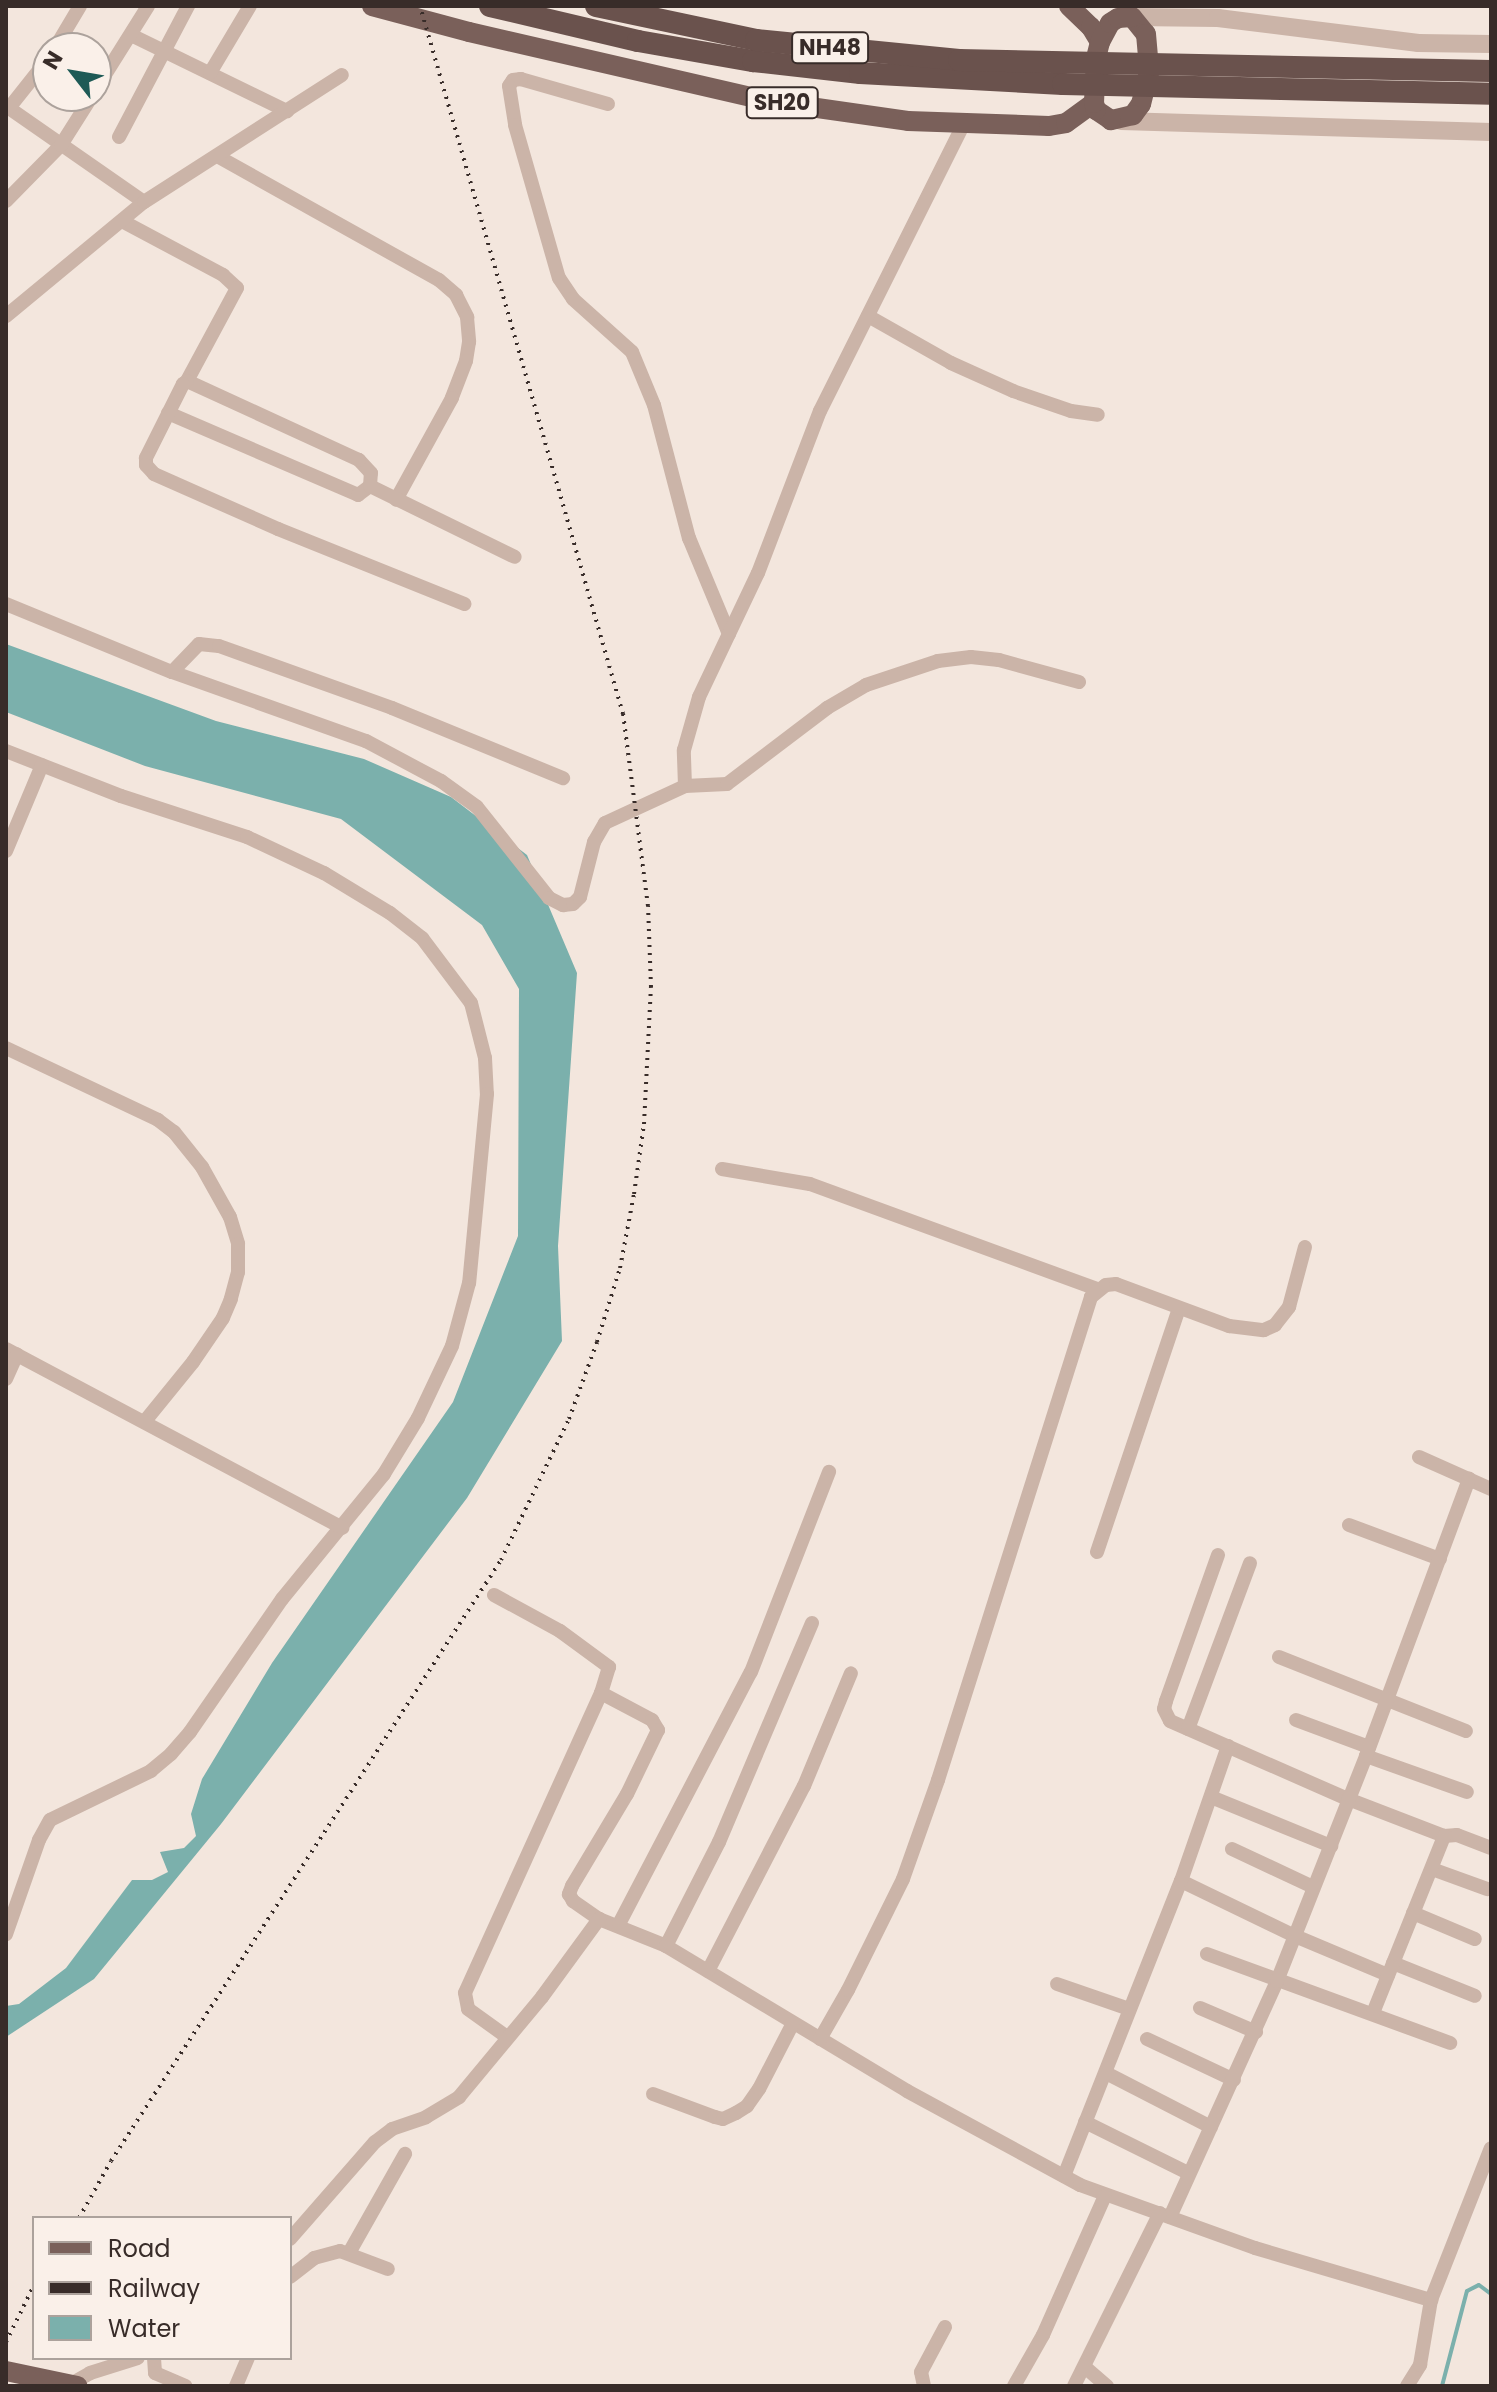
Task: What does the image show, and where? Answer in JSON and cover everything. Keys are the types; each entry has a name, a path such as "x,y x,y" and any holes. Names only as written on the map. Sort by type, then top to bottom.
{"highway":[{"name":"NH48","path":"490,6 638,41 753,61 860,73 1170,75 1491,71"},
{"name":"NH48","path":"596,6 756,40 1065,73"},
{"name":"NH48","path":"1170,75 1491,94"}],"main road":[{"path":"1069,6 1091,27 1100,42"},
{"name":"SH20","path":"375,7 469,32 768,101 908,121 1066,123 1094,103"},
{"path":"1130,13 1146,34 1149,72 1141,104 1133,115 1121,121 1103,117 1094,103 1100,42 1110,23 1130,13"},
{"path":"6,2371 77,2386"},
{"path":"6,2384 14,2386"}],"street":[{"path":"65,32 80,6"},
{"path":"112,61 148,6"},
{"path":"119,137 188,6"},
{"path":"210,73 250,6"},
{"path":"1130,13 1218,18 1418,43 1491,44"},
{"path":"131,35 287,111"},
{"path":"6,316 144,202 342,75"},
{"path":"32,78 8,107 144,202"},
{"path":"608,104 521,79 513,80 509,86 515,125 559,278 573,299 620,337 632,352 654,405 689,538 729,634"},
{"path":"6,201 61,145 82,112"},
{"path":"1121,121 1491,132"},
{"path":"685,786 684,750 689,725 758,573 820,411 964,124"},
{"path":"217,156 439,280 456,295 467,317 469,342 466,361 452,398 396,500"},
{"path":"122,221 223,275 237,288 146,458 146,465 154,474 465,604"},
{"path":"868,316 951,363 1013,391 1071,411 1098,415"},
{"path":"168,413 351,493 358,495 370,486 371,473 359,460 187,381"},
{"path":"370,486 515,557"},
{"path":"6,604 172,672 366,741 441,781 477,807 549,898 563,905 573,904 580,897 586,884 594,842 605,823 685,786 727,784 827,708 853,692 938,661 971,657 999,660 1079,682"},
{"path":"172,672 191,648 207,642 392,708 563,778"},
{"path":"6,751 121,796 247,837 324,873 390,913 422,938 471,1003 485,1058 487,1094 469,1283 452,1346 418,1418 384,1474 282,1599 190,1732 171,1754 151,1771 126,1785 50,1820 39,1840 6,1934"},
{"path":"6,851 42,765"},
{"path":"6,1048 139,1108 166,1126 202,1167 230,1217 238,1244 238,1272 231,1299 200,1351 145,1421"},
{"path":"722,1169 810,1184 1097,1289 1116,1284 1179,1309 1252,1332 1275,1325 1289,1307 1305,1247"},
{"path":"820,2039 903,1879 938,1780 1086,1308 1097,1289"},
{"path":"1097,1552 1179,1309"},
{"path":"6,1379 12,1352 342,1528"},
{"path":"1419,1457 1491,1489"},
{"path":"619,1924 751,1672 829,1472"},
{"path":"1074,2386 1188,2173 1256,2032 1368,1751 1469,1479"},
{"path":"1349,1525 1440,1559"},
{"path":"1218,1555 1164,1709 1170,1721 1348,1799 1444,1836 1457,1835 1491,1848"},
{"path":"1188,1729 1250,1563"},
{"path":"494,1595 560,1631 603,1660 609,1672 465,1993 468,2009 507,2037"},
{"path":"666,1946 719,1842 812,1623"},
{"path":"1279,1657 1466,1731"},
{"path":"708,1971 804,1786 851,1673"},
{"path":"601,1693 652,1720 658,1730 627,1794 569,1894 573,1901 599,1919 619,1924 666,1946 820,2039 1105,2196 1255,2248 1431,2300"},
{"path":"1296,1720 1467,1792"},
{"path":"1064,2176 1181,1881 1228,1746"},
{"path":"1211,1797 1331,1846"},
{"path":"1373,2013 1444,1836"},
{"path":"1232,1849 1313,1887"},
{"path":"1432,1869 1487,1889"},
{"path":"1181,1881 1295,1936 1475,1996"},
{"path":"1413,1913 1475,1939"},
{"path":"292,2237 375,2142 392,2129 426,2117 452,2102 599,1919"},
{"path":"1207,1954 1450,2043"},
{"path":"1057,1984 1129,2009"},
{"path":"1200,2008 1256,2032"},
{"path":"653,2094 723,2119 736,2113 747,2106 759,2089 793,2023"},
{"path":"1147,2039 1234,2080"},
{"path":"1106,2073 1211,2127"},
{"path":"1085,2122 1188,2173"},
{"path":"1407,2386 1420,2365 1431,2300 1491,2148"},
{"path":"349,2253 405,2154"},
{"path":"1014,2386 1043,2335 1105,2196"},
{"path":"292,2275 314,2258 349,2253 388,2269"},
{"path":"924,2386 921,2372 945,2327"},
{"path":"66,2386 90,2373 132,2360"},
{"path":"154,2360 155,2373 185,2386"},
{"path":"236,2386 247,2360"},
{"path":"1086,2368 1107,2386"}],"water":[{"path":"6,644 216,721 364,759 451,797 527,855 577,973 558,1246 562,1341 467,1498 221,1824 94,1979 6,2037 6,2006 19,2004 66,1968 132,1880 152,1880 168,1872 160,1852 184,1848 196,1836 191,1814 202,1779 272,1663 453,1402 518,1236 519,989 482,925 341,819 145,766 6,712"}],"waterway":[{"path":"1442,2386 1467,2291 1479,2285 1491,2294"}],"railway":[{"path":"80,2216 111,2161 501,1560 569,1419 597,1342 620,1268 634,1194 644,1124 651,987 648,906 623,714 420,6"},
{"path":"6,2342 32,2289"}]}
